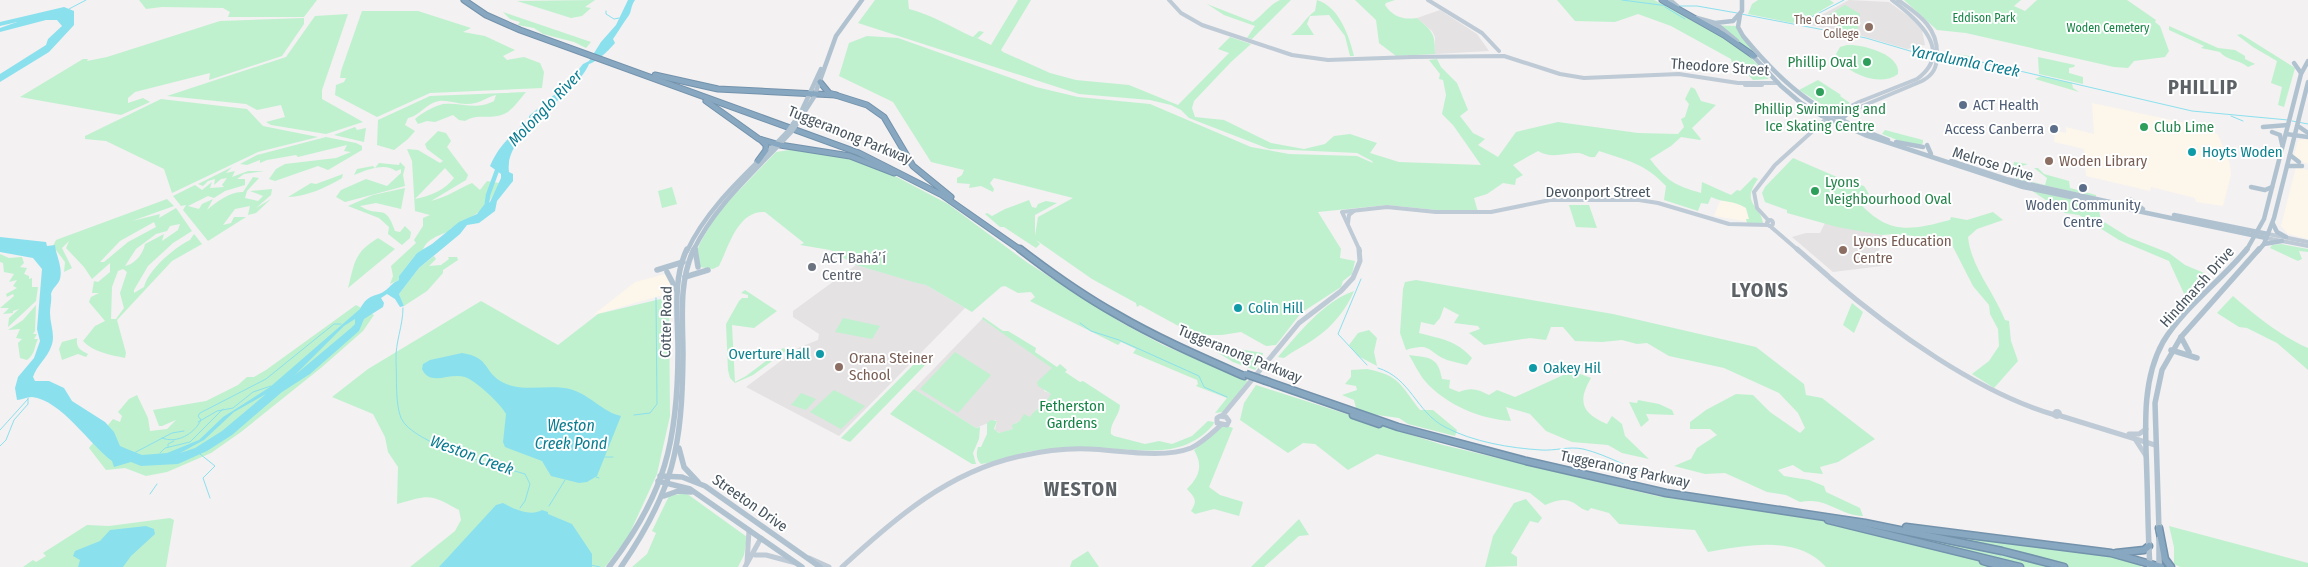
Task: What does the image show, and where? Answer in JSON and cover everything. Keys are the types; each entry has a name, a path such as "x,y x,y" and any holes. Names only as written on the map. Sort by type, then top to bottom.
{"highway":[{"name":"Tuggeranong Parkway","path":"464,0 506,24 836,141 883,160 951,196 1100,302 1164,337 1245,375"},
{"name":"Tuggeranong Parkway","path":"468,0 507,22 572,48"},
{"path":"1668,1 1724,35 1754,56"},
{"name":"Tuggeranong Parkway","path":"621,65 859,153 928,187 970,213 1052,274 1099,305 1175,346 1265,383 1370,421 1503,459 1645,492 1832,517 2002,551 2064,567"},
{"path":"632,70 715,105 749,134 761,140 777,146 849,156 928,187"},
{"path":"644,72 687,84 727,90 814,92 836,95"},
{"path":"820,82 827,91 867,105 880,112 889,122 913,166 951,196"},
{"path":"758,160 766,150 766,145 761,140"},
{"name":"Tuggeranong Parkway","path":"1780,511 1831,521 2020,567"},
{"path":"1832,517 2111,553 2160,567"},
{"path":"2159,528 2165,559 2171,567"},
{"path":"1878,532 2004,567"},
{"path":"2111,553 2144,550 2149,546"}],"main road":[{"name":"Cotter Road","path":"814,92 832,37 840,21 858,0"},
{"name":"Cotter Road","path":"621,567 644,535 664,496 672,476 679,448 683,415 683,294 685,277 695,246 708,222 721,204 795,125 820,82 836,36 862,0"},
{"name":"Theodore Street","path":"1169,0 1181,13 1200,24 1292,56 1324,60 1462,56 1497,53 1564,75 1584,78 1682,74 1738,83 1778,83"},
{"path":"1428,0 1472,26 1490,42 1497,53"},
{"path":"1831,118 1839,112 1913,83 1928,71 1931,38 1926,29 1892,0"},
{"path":"1898,0 1933,29 1938,40 1936,69 1931,75 1819,124 1762,179 1756,189 1755,203 1768,224 1872,313 1974,382 1999,394 2155,444"},
{"path":"1709,22 1726,23 1740,15 1743,1"},
{"name":"Melrose Drive","path":"1680,9 1720,27 1788,88 1831,118 2015,185 2116,203 2130,208 2145,209"},
{"name":"Melrose Drive","path":"1740,15 1738,25 1741,34 1775,76 1778,83 1801,103 1858,133 1923,150 2006,179 2056,192 2267,236 2308,242"},
{"path":"2301,74 2293,62 2307,62"},
{"name":"Hindmarsh Drive","path":"2149,565 2146,429 2149,383 2157,355 2173,328 2251,245 2258,234 2262,226 2301,74 2307,62"},
{"path":"1767,82 1775,76"},
{"name":"Hindmarsh Drive","path":"2160,567 2155,444 2158,386 2162,370 2171,350 2181,337 2264,244 2273,224 2308,82"},
{"name":"Theodore Street","path":"1749,84 1778,83"},
{"path":"1778,83 1788,88"},
{"path":"1810,104 1824,111 1839,112"},
{"path":"1844,123 1843,118 1849,112"},
{"path":"2263,127 2289,122"},
{"path":"2298,123 2308,136"},
{"path":"2272,132 2280,135 2282,147"},
{"path":"2286,132 2308,136"},
{"name":"Cotter Road","path":"610,565 637,526 659,479 673,436 676,416 677,291 683,262 696,232 711,210 732,185 758,160 777,146"},
{"path":"2287,166 2301,164 2290,155"},
{"path":"1992,174 2005,173 2028,184"},
{"path":"1995,179 2006,179 2015,185"},
{"path":"2251,187 2265,190 2272,187"},
{"path":"2258,190 2269,199"},
{"path":"2116,203 2126,202 2129,199 2145,209 2157,213"},
{"name":"Devonport Street","path":"1348,224 1343,212 1397,207 1436,212 1480,213 1550,200 1639,200 1658,203 1729,224 1746,226 1768,224"},
{"path":"1219,424 1217,418 1222,416 1232,406 1306,316 1345,288 1354,278 1360,263 1360,254 1348,224 1350,214 1360,210"},
{"path":"2273,224 2277,232 2284,239"},
{"path":"2251,245 2241,230 2262,226"},
{"path":"2264,244 2284,239"},
{"name":"Melrose Drive","path":"2284,239 2308,246"},
{"path":"695,246 698,268"},
{"path":"657,270 683,262"},
{"path":"685,277 708,270"},
{"path":"667,272 677,291"},
{"path":"2181,337 2184,346 2189,352"},
{"path":"2171,350 2197,358"},
{"path":"845,567 902,512 952,480 1002,460 1053,451 1086,449 1155,454 1190,449 1219,424 1228,424 1232,406"},
{"path":"1222,416 1228,418"},
{"path":"2129,435 2139,434 2146,429"},
{"path":"2129,435 2137,440 2147,457"},
{"path":"679,448 684,469 698,483"},
{"name":"Streeton Drive","path":"659,479 672,476 698,483 820,567"},
{"name":"Streeton Drive","path":"659,479 680,485 694,492 802,567"},
{"path":"664,496 678,491 694,492"},
{"path":"746,566 748,530"},
{"path":"746,566 767,530"},
{"path":"746,566 755,555 762,539"},
{"path":"755,555 770,554 788,563 796,563"},
{"path":"805,556 828,567"}],"shaded area":[{"name":"The Canberra College","path":"1849,0 1889,2 1912,19 1922,30 1925,45 1907,49 1852,33 1805,24"},
{"path":"1440,10 1477,34 1489,51 1435,54 1435,37 1432,31 1417,18"},
{"path":"2092,103 2195,125 2218,134 2230,164 2231,175 2223,206 2196,202 2195,198 2151,187 2150,191 2086,176 2084,149 2054,142 2055,131 2066,133 2066,127 2094,134"},
{"path":"2308,139 2308,164 2294,156 2298,140"},
{"path":"2296,167 2308,170 2308,239 2288,234 2281,226"},
{"path":"1720,201 1735,201 1745,206 1750,222 1714,216"},
{"name":"Lyons Education Centre","path":"1825,223 1882,235 1883,241 1877,254 1882,266 1833,272 1792,237 1806,233 1820,233"},
{"name":"Orana Steiner School","path":"856,265 926,285 965,308 839,436 746,387 798,348 818,340 819,334 793,317 793,311"},
{"path":"665,274 672,288 670,293 593,315 635,282"},
{"path":"982,319 1053,368 1044,388 1044,391 1052,394 1046,404 1037,409 1030,418 1015,423 1013,429 1000,433 995,430 997,421 995,420 976,428 914,389"}],"green space":[{"path":"139,0 317,0 304,17 228,17 230,12 223,8 162,7 146,9"},
{"path":"595,0 585,7 591,8 582,16 571,18 517,1"},
{"path":"875,0 908,0 909,9 934,18 973,37 979,31 984,32 978,38 975,37 991,45 1018,0 1031,0 1001,50 1003,52 1050,73 1076,80 1129,85 1178,105 1229,53 1218,49 1230,37 1251,44 1194,101 1192,108 1195,117 1224,120 1271,143 1304,149 1325,144 1334,136 1350,134 1377,143 1370,153 1399,162 1481,165 1453,125 1442,114 1446,95 1443,80 1439,79 1440,74 1429,60 1437,59 1441,67 1457,83 1468,110 1460,116 1473,133 1485,139 1478,145 1498,157 1516,132 1558,122 1638,133 1678,134 1684,127 1681,119 1685,117 1689,104 1685,99 1691,87 1695,89 1701,101 1716,105 1692,128 1701,139 1681,137 1671,146 1650,159 1672,181 1701,193 1702,182 1731,195 1737,190 1740,191 1754,177 1758,179 1753,187 1751,199 1763,223 1747,223 1746,219 1749,219 1746,208 1711,197 1708,204 1701,203 1698,211 1664,200 1666,186 1643,167 1628,160 1599,151 1593,157 1579,153 1548,155 1538,151 1513,165 1523,175 1516,179 1515,185 1503,183 1487,194 1474,198 1478,212 1387,205 1318,212 1341,249 1340,258 1355,261 1352,274 1343,281 1341,287 1301,313 1276,345 1266,346 1241,332 1222,335 1195,335 1140,305 1137,307 1136,303 1092,279 1036,240 1040,244 1036,248 1004,227 1000,227 985,214 987,213 992,216 1029,200 1032,207 1036,208 1038,204 1046,201 1057,203 1035,215 1035,236 1038,217 1073,198 994,178 990,183 994,189 993,192 981,186 969,188 970,184 957,183 957,178 962,175 964,170 931,162 893,102 839,76 849,43 867,36 898,38 1036,87 1078,97 1150,104 1251,147 1289,154 1357,156 1373,163 1372,161 1357,153 1269,149 1189,118 1181,110 1171,105 1150,100 1079,94 858,23"},
{"path":"1280,0 1291,0 1252,39 1247,38 1255,26 1224,15 1207,4 1253,22"},
{"path":"1317,0 1325,4 1337,15 1346,31 1354,56 1350,56 1345,36 1329,15 1310,16 1307,24 1314,35 1291,35 1308,17 1315,11"},
{"path":"1355,0 1395,0 1385,5 1395,15 1403,18 1417,18 1427,27 1434,37 1435,54 1396,56 1379,43 1376,20"},
{"path":"1557,0 1654,0 1705,25 1737,26 1758,55 1750,57 1769,76 1768,79 1753,80 1739,65 1732,63 1731,59 1671,26 1638,14 1615,22 1575,21"},
{"path":"1758,0 1830,0 1834,3 1810,17 1792,23 1748,14 1752,4"},
{"path":"1904,0 2021,0 2014,6 2025,11 2037,0 2127,0 2156,20 2155,22 2160,26 2169,51 2165,57 2134,61 2128,68 2114,67 1966,33 1937,30"},
{"path":"1845,5 1860,14 1857,33 1835,29 1837,22 1825,17"},
{"path":"362,11 418,11 471,28 463,32 485,36 515,50 503,56 507,60 524,57 540,63 544,72 542,88 430,93 377,117 335,95 336,85 344,82 346,78 340,78 341,71"},
{"path":"503,12 591,42 586,48 574,42 543,34 534,28 518,25 520,22 510,19"},
{"path":"348,14 322,90 322,99 363,122 326,134 271,125 266,122 285,117 281,105 257,110 246,104 167,96 286,57 315,16"},
{"path":"304,18 304,24 282,56 209,80 210,73 135,92 128,98 128,103 143,98 150,102 121,115 20,97 83,59 88,59 87,61 107,57 220,21"},
{"path":"2169,26 2218,48 2235,50 2245,56 2245,59 2255,64 2248,67 2226,57 2220,52 2201,48 2204,46 2169,30"},
{"path":"2241,34 2295,68 2284,107 2278,105 2282,87 2271,83 2277,61 2237,35"},
{"name":"Phillip Oval","path":"1847,45 1871,48 1887,56 1897,67 1898,74 1890,78 1873,79 1854,72 1840,61 1836,54 1840,47"},
{"path":"1943,53 1970,56 1978,62 1978,68 1944,61"},
{"path":"2038,57 2075,65 2069,68 2069,73 2083,77 2083,84 2039,74"},
{"path":"2041,76 2072,83 2073,88 2079,92 2035,79"},
{"name":"Phillip Swimming and Ice Skating Centre","path":"1818,80 1850,103 1840,107 1834,104 1826,107 1799,90"},
{"path":"526,92 516,105 499,116 474,117 465,121 459,120 453,115 435,122 427,121 418,124 415,119 428,110 440,105 487,104 494,101 496,95 471,104 434,102 416,115 408,118 405,125 415,131 394,150 377,145 378,120 430,96"},
{"path":"161,99 247,109 263,126 318,137 258,152 172,193 164,169 106,141 85,139 85,136"},
{"path":"355,127 357,130 366,128 364,142 334,135"},
{"path":"1885,130 1923,140 1923,143 1921,145 1905,143 1882,134"},
{"path":"438,131 446,133 451,141 447,147 468,175 466,180 431,201 472,183 480,190 487,181 499,183 490,200 479,212 450,229 450,231 430,240 399,276 399,280 390,284 393,276 391,266 416,243 414,240 423,226 423,218 430,215 415,211 412,161 407,149 418,150 440,163 443,161 427,149 425,144","holes":["445,168 454,178 437,192 415,199"]},
{"path":"326,137 356,143 362,146 362,150 328,170 318,166 275,181 269,179 276,169 285,164 336,158 351,152 344,151 347,145 298,157 296,155 260,163 260,160 247,165 240,164 257,155"},
{"path":"796,149 854,160 893,175 948,204 1028,263 1122,323 1163,345 1248,381 1223,412 1215,413 1227,398 1196,386 1198,384 1197,380 1133,353 1136,349 1121,342 1118,345 1030,301 1035,297 1031,292 1018,293 1005,286 1001,287 972,312 926,285 856,265 830,250 800,245 804,243 765,212 756,213 741,223 719,266 713,269 699,267 697,251 718,212 776,152"},
{"path":"1793,158 1846,181 1864,186 1869,194 1856,199 1867,211 1888,224 1910,228 1950,220 1951,217 1967,220 1993,212 2003,220 1977,229 1968,237 1978,269 2005,320 2009,321 2011,341 2018,361 1994,388 1972,374 1989,361 1999,346 1998,329 1990,314 1989,305 1973,286 1951,243 1943,239 1894,234 1882,235 1837,227 1787,213 1787,210 1765,202 1762,193 1765,187"},
{"path":"400,162 405,167 403,175 405,186 345,202 336,197 341,190 366,179 387,186 401,173 401,169 396,171 386,167 375,168 379,163 399,165"},
{"path":"2014,162 2028,164 2019,167 2017,173 2021,179 2045,185 2047,178 2034,168 2038,168 2044,174 2069,181 2070,188 2096,195 2096,197 2016,179 2012,175"},
{"path":"373,166 375,168 354,175 357,169"},
{"path":"232,167 226,173 235,171 232,177 248,171 264,171 244,174 237,179 245,179 245,185 225,191 214,198 208,196 188,206 199,209 202,204 213,199 207,210 229,195 243,192 253,177 259,178 247,191 245,198 258,201 263,196 250,191 272,189 271,195 256,208 271,199 256,213 248,215 250,206 235,209 223,225 231,223 234,217 246,217 208,241 183,210 186,205 181,206 173,196 195,185 202,190 212,182 210,188 224,187 222,185 227,178 221,179 214,185 215,179 208,181 203,186 198,184"},
{"path":"343,174 342,178 316,191 288,197 311,183 316,184"},
{"path":"672,187 677,204 662,208 658,191"},
{"path":"405,188 401,209 376,203 360,206 367,210 385,213 395,231 400,232 405,226 411,232 410,238 402,245 388,234 389,227 379,218 348,206 373,195"},
{"path":"2031,190 2098,205 2101,220 2128,237 2169,253 2185,265 2209,275 2186,298 2169,261 2119,240 2079,215 2065,213"},
{"path":"167,199 174,206 132,221 160,214 159,218 176,208 192,231 173,243 148,266 134,293 144,287 151,273 163,260 190,240 194,234 202,244 172,261 117,320 126,353 125,358 97,350 83,341 95,326 105,321 89,302 91,297 99,293 92,293 94,281 98,282 110,272 110,263 92,279 84,267 66,248 69,241 62,248 72,268 64,272 65,262 53,246 56,240","holes":["154,222 156,227 128,242 104,262 100,262 120,241","180,224 178,230 162,241 164,234 145,244 138,258 125,266 136,249 156,234 167,231 170,226","123,269 127,272 120,293 124,308 116,319 111,319 112,287 118,271"]},
{"path":"1569,205 1589,205 1597,228 1576,227"},
{"path":"378,238 395,249 348,288 352,271 360,253"},
{"path":"2281,244 2308,249 2308,252 2299,251 2302,259 2298,261 2270,248 2272,245"},
{"path":"0,254 9,258 22,257 24,263 20,267 27,268 24,274 29,276 29,279 32,278 32,287 38,287 36,301 8,327 9,318 19,309 13,311 13,313 3,314 9,308 0,308 14,296 13,294 7,297 6,294 17,288 13,286 17,280 9,282 14,274 4,272 3,263 0,262"},
{"path":"434,256 436,259 429,266 441,265 449,259 448,257 457,257 458,260 443,270 443,273 427,291 404,306 399,294 419,268"},
{"path":"1416,280 1613,314 1756,347 1804,384 1806,395 1822,398 1875,439 1838,462 1820,467 1823,474 1804,472 1793,465 1778,470 1784,476 1809,480 1824,486 1826,492 1860,508 1863,516 1847,513 1818,502 1800,502 1786,495 1767,492 1725,473 1705,474 1674,466 1691,459 1697,448 1717,435 1710,429 1690,429 1690,422 1706,410 1736,394 1753,395 1770,412 1800,433 1805,428 1798,413 1779,393 1724,368 1669,356 1647,343 1637,344 1622,340 1602,342 1575,341 1563,327 1551,327 1546,340 1530,338 1484,345 1469,333 1480,329 1478,326 1454,323 1459,315 1444,307 1440,318 1434,325 1421,322 1419,333 1448,341 1460,347 1472,358 1467,365 1447,360 1429,349 1421,347 1406,350 1400,333 1403,289 1405,282"},
{"path":"745,290 777,311 754,328 732,325 735,382 783,348 787,350 753,375 735,383 730,378 728,370 726,324 739,301 742,298 748,298 748,295 741,293"},
{"path":"1354,291 1338,317 1323,333 1284,358 1278,357 1322,310 1332,302"},
{"path":"2233,296 2259,318 2308,348 2308,370 2277,343 2247,328 2239,327 2217,313"},
{"path":"669,297 670,416 657,474 628,537 605,567 410,567 455,531 461,520 459,510 429,497 397,504 398,467 388,452 385,437 373,414 332,397 368,369 481,301 558,345 598,314"},
{"path":"1852,303 1863,312 1854,333 1843,325"},
{"path":"36,305 35,331 33,334 37,334 34,339 38,339 33,352 27,360 20,358 18,343 22,339 16,338 20,329 8,330 23,320"},
{"path":"356,305 374,315 363,331 322,367 241,432 211,453 167,472 146,476 125,468 106,470 89,448 113,419 120,422 122,416 118,412 129,399 137,395 148,418 150,431 167,429 176,420 159,426 153,410 206,401 238,385 247,377 254,377"},
{"name":"Fetherston Gardens","path":"983,317 1003,331 1008,331 1036,348 1035,352 1057,367 1060,364 1067,370 1065,372 1080,382 1083,381 1120,405 1111,430 1111,434 1114,436 1145,444 1159,441 1172,444 1192,436 1208,421 1214,422 1213,425 1200,437 1173,449 1056,449 1026,452 981,464 977,458 977,451 987,434 987,423 991,420 997,421 994,429 999,433 1013,429 1012,425 1020,421 1024,414 1030,417 1051,394 1038,386 1037,382 1052,368 982,319"},
{"path":"843,318 880,326 872,339 835,332"},
{"path":"1369,330 1377,338 1374,352 1377,366 1358,356 1349,345 1358,333"},
{"path":"77,338 79,348 88,354 86,357 78,354 62,360 59,349 62,342"},
{"path":"1202,343 1263,353 1262,360 1255,370 1233,362"},
{"path":"955,352 991,375 958,413 920,389"},
{"path":"1409,355 1432,359 1438,366 1442,379 1450,380 1449,388 1459,392 1474,389 1489,395 1497,390 1515,397 1572,371 1591,378 1583,400 1587,411 1607,424 1612,416 1622,424 1625,436 1649,459 1622,453 1608,445 1572,442 1546,431 1530,414 1506,407 1511,421 1487,417 1464,409 1433,390"},
{"path":"922,356 932,358 850,442 841,438"},
{"path":"1367,369 1393,378 1420,410 1433,410 1457,430 1455,436 1408,424 1399,418 1370,414 1356,408 1354,400 1342,395 1357,390 1356,386 1345,384 1351,377 1351,370"},
{"path":"1256,385 1443,445 1657,496 1834,522 1883,525 2082,550 2141,563 2141,567 1826,567 1814,557 1801,550 1786,546 1754,545 1708,552 1695,530 1619,524 1609,513 1591,508 1588,511 1567,500 1560,500 1545,505 1530,493 1377,454 1348,470 1315,444 1303,443 1288,453 1240,420 1244,403"},
{"path":"914,389 976,428 980,427 979,439 973,453 976,464 972,464 890,414"},
{"path":"834,390 865,406 841,429 810,412"},
{"path":"801,393 816,399 806,410 791,405"},
{"path":"1638,400 1659,404 1672,410 1674,415 1646,414 1649,420 1641,427 1629,402 1637,403"},
{"path":"1227,426 1233,428 1209,487 1220,495 1243,502 1239,516 1214,509 1195,514 1191,511 1195,499 1187,489 1195,480 1199,470 1199,461 1194,450 1218,427"},
{"path":"686,493 747,537 744,555 738,567 632,567 647,554 656,533 652,531 669,496"},
{"path":"1526,499 1542,518 1538,523 1530,521 1511,553 1517,557 1517,566 1485,567 1493,536 1514,503"},
{"path":"170,518 174,520 166,567 23,567 33,560 36,562 46,556 43,553 87,525 109,526"},
{"path":"1299,519 1309,535 1299,536 1264,567 1251,567"},
{"path":"2169,526 2308,563 2308,567 2180,567 2174,564 2174,547"},
{"path":"1088,551 1099,567 1070,567 1072,561"}],"water":[{"name":"Molonglo River","path":"628,0 635,0 629,16 613,39 615,43 607,52 589,64 581,77 528,129 517,143 510,158 509,172 513,174 513,181 497,201 495,211 479,223 467,225 460,234 419,268 399,294 404,306 400,307 395,299 387,294 381,298 384,303 383,307 364,319 359,331 310,374 282,392 232,435 207,451 178,464 141,466 131,462 114,467 112,461 54,406 32,397 17,400 15,388 18,377 34,358 40,341 37,329 42,269 33,258 0,252 0,237 46,242 47,246 55,245 61,275 51,294 52,343 33,377 35,381 49,381 64,388 72,401 105,422 114,432 120,446 142,455 167,453 199,440 223,417 270,387 360,309 366,300 386,290 399,280 399,276 417,253 432,244 459,222 477,214 484,205 490,202 501,178 501,174 490,166 498,151 529,119 529,116 567,84 583,64 589,61 601,42 616,25","holes":["355,319 355,324 351,328 295,375 344,326","266,394 222,431 195,448 180,453 204,440 234,412"]},
{"path":"64,7 74,11 74,25 49,52 0,82 0,74 46,45 48,39 62,26 57,20 46,20 0,32 0,28 17,22 0,26 0,22"},
{"name":"Weston Creek Pond","path":"462,353 478,358 497,379 504,383 529,388 556,387 573,390 586,396 608,411 621,416 597,476 587,482 579,483 551,476 542,461 505,447 503,442 506,414 494,399 481,388 465,377 435,378 425,374 422,369 423,364 430,360"},
{"path":"503,503 517,510 532,513 542,510 572,524 592,554 592,567 439,567 496,505"},
{"path":"146,526 154,529 155,534 131,556 123,567 78,567 80,560 73,556 75,551 100,541 110,530"}],"waterway":[{"path":"69,9 86,0"},
{"name":"Yarralumla Creek","path":"1622,0 1668,6"},
{"path":"1798,24 1844,0"},
{"name":"Yarralumla Creek","path":"1679,6 1697,6 1737,13"},
{"path":"1665,7 1685,19"},
{"path":"606,11 606,14 614,19 619,18"},
{"name":"Yarralumla Creek","path":"1741,14 1866,38 1927,56 1981,62 2192,111 2288,120"},
{"path":"2231,116 2243,121"},
{"name":"Yarralumla Creek","path":"2292,121 2308,124"},
{"path":"486,210 488,195 499,165"},
{"path":"1361,279 1338,334 1367,365"},
{"path":"634,415 650,413 657,404 656,298"},
{"name":"Weston Creek","path":"403,308 396,354 397,398 401,418 408,428 438,445 477,460 525,474 530,484 525,501 520,508"},
{"path":"1080,323 1091,331 1119,340 1199,376 1204,387 1227,397"},
{"path":"201,420 198,416 200,413 266,379 334,324 341,324"},
{"path":"1378,368 1398,379 1435,421 1467,437 1517,448 1546,450 1583,449 1639,471 1658,476"},
{"path":"222,410 233,408 253,392 271,386"},
{"path":"0,430 28,399"},
{"path":"0,446 6,440 14,420 28,404 28,399"},
{"path":"160,453 165,448 190,442 222,410"},
{"path":"201,420 222,410"},
{"path":"162,438 168,440 179,439 194,430 201,420"},
{"path":"162,438 172,433 184,431"},
{"path":"134,453 162,438"},
{"path":"168,447 168,444 174,441"},
{"path":"200,454 215,466 203,478 210,498"},
{"path":"605,457 613,457"},
{"path":"549,506 565,480"},
{"path":"150,494 157,484"},
{"path":"591,565 600,567"}],"place":[{"name":"The Canberra College","path":"1869,27"},
{"name":"Phillip Oval","path":"1867,62"},
{"name":"Phillip Swimming and Ice Skating Centre","path":"1820,92"},
{"name":"ACT Health","path":"1963,105"},
{"name":"Club Lime","path":"2144,127"},
{"name":"Access Canberra","path":"2054,129"},
{"name":"Hoyts Woden","path":"2192,152"},
{"name":"Woden Library","path":"2049,161"},
{"name":"Woden Community Centre","path":"2083,188"},
{"name":"Lyons Neighbourhood Oval","path":"1815,191"},
{"name":"Lyons Education Centre","path":"1843,250"},
{"name":"ACT Bahá’í Centre","path":"812,267"},
{"name":"Colin Hill","path":"1238,308"},
{"name":"Overture Hall","path":"820,354"},
{"name":"Orana Steiner School","path":"839,367"},
{"name":"Oakey Hil","path":"1533,368"}],"district":[{"name":"PHILLIP","path":"2203,87"},
{"name":"LYONS","path":"1760,290"},
{"name":"WESTON","path":"1081,489"}],"park label":[{"name":"Eddison Park","path":"1984,18"},
{"name":"Woden Cemetery","path":"2108,28"}]}
